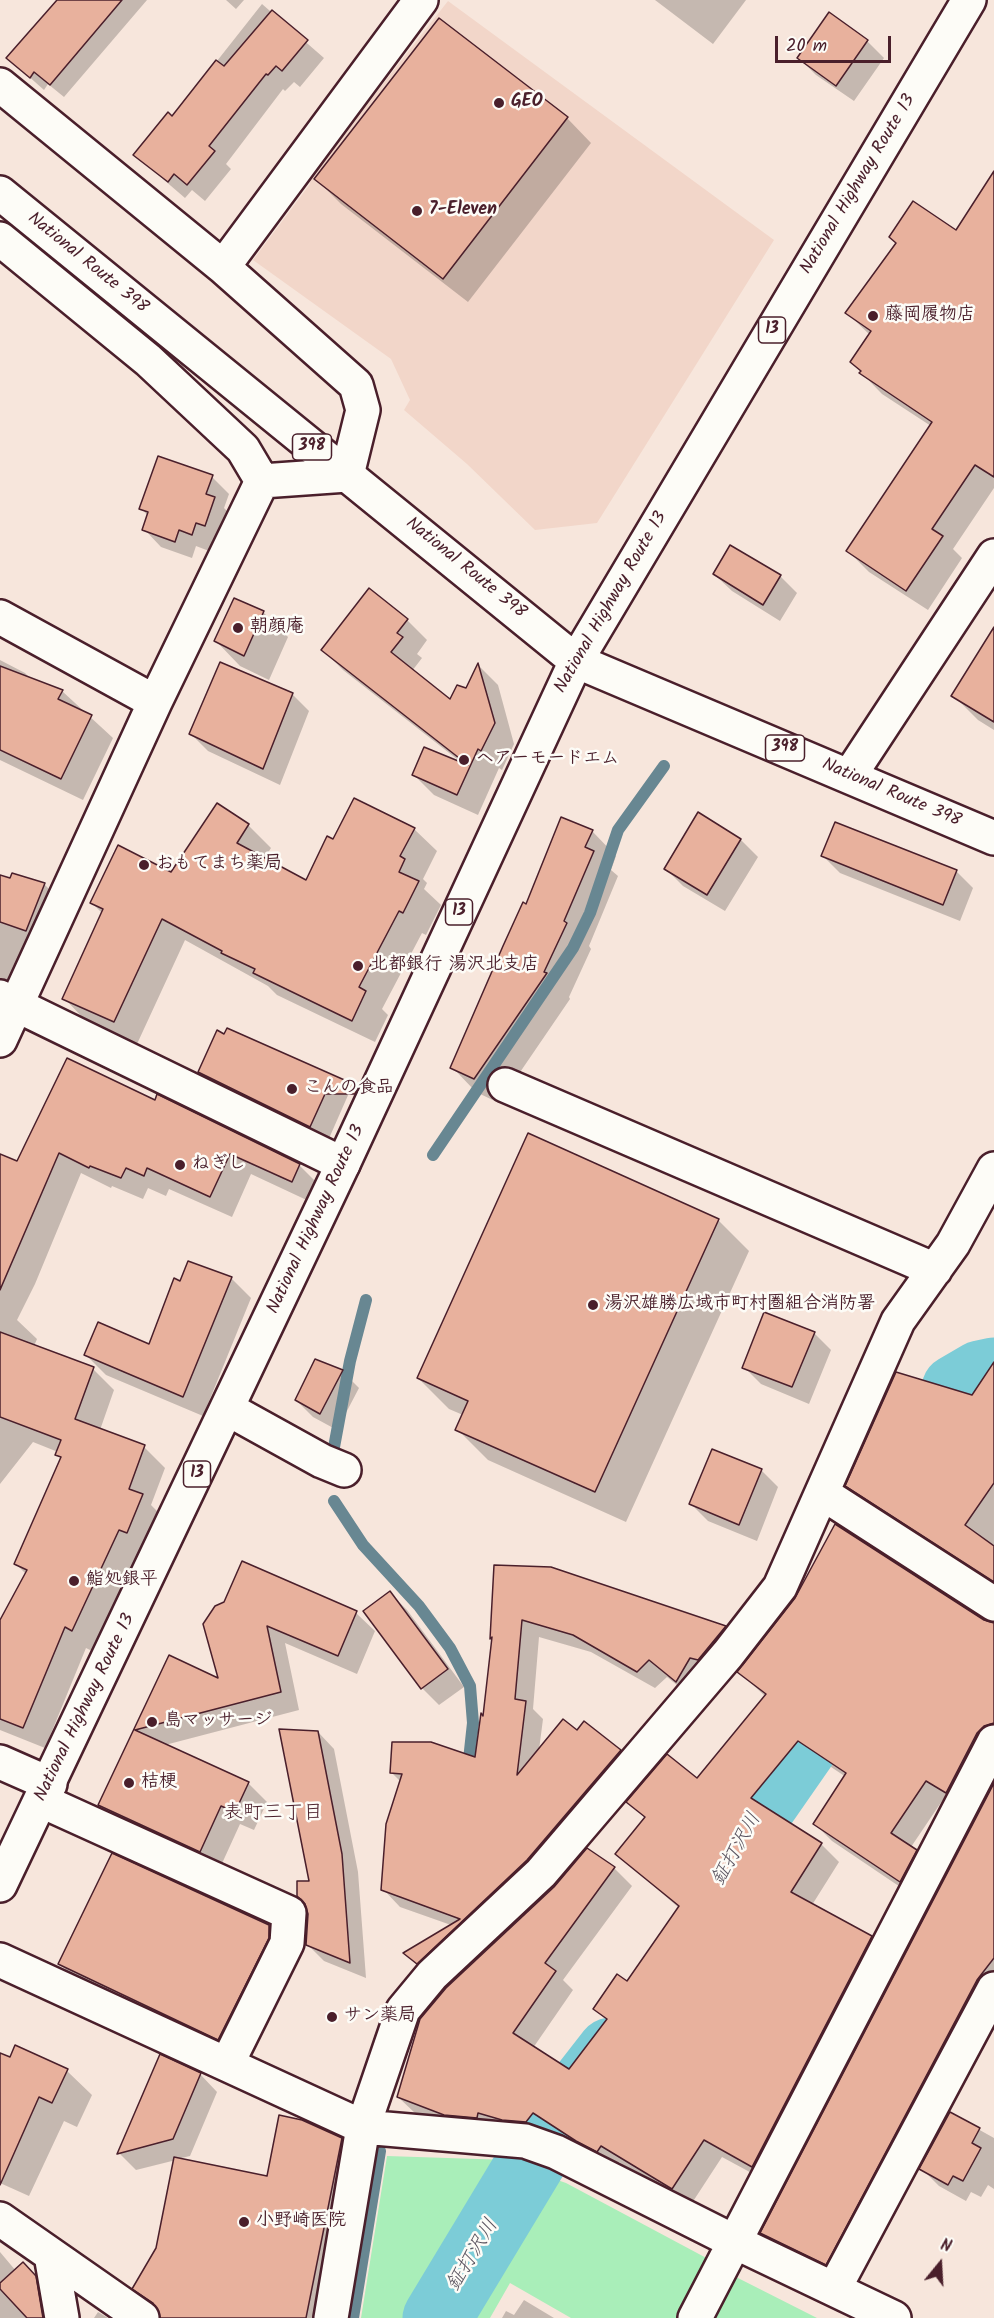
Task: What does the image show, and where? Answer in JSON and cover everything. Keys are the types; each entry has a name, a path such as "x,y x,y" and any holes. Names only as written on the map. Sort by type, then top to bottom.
{"main road":[{"name":"National Highway Route 13","path":"0,1885 228,1409 576,661 969,0"},
{"path":"223,267 418,1"},
{"path":"0,85 223,267 356,385 363,410 347,475 262,481"},
{"name":"National Route 398","path":"0,193 576,661 994,838"},
{"path":"0,239 148,360 243,449 262,481"},
{"path":"0,1040 8,1001 262,481"},
{"path":"850,776 994,556"},
{"path":"0,617 155,702"},
{"path":"8,1001 343,1164"},
{"path":"505,1085 935,1270"},
{"path":"331,2318 363,2127 403,2010 432,1975 541,1873 714,1671 780,1587 898,1322 953,1244 994,1169"},
{"path":"228,1409 322,1461 344,1470"},
{"path":"822,1493 994,1604"},
{"path":"695,2318 994,1742"},
{"path":"0,1762 46,1793 289,1913 287,1943 227,2064"},
{"path":"0,1960 363,2127 541,2146 894,2318"},
{"path":"834,2289 994,1989"},
{"path":"0,2219 142,2318"},
{"path":"51,2254 62,2318"}],"shaded area":[{"path":"448,1 774,240 597,523 535,530 467,464 404,410 410,400 391,359 253,260 310,184 309,178"}],"green space":[{"path":"387,2156 508,2160 519,2164 427,2318 361,2318"},
{"path":"537,2173 566,2183 712,2261 683,2318 571,2318 510,2283 490,2318 448,2318"},
{"path":"732,2275 817,2318 708,2318"}],"building":[{"path":"57,0 122,0 50,85 34,72 30,78 6,58"},
{"path":"272,10 308,40 282,71 276,66 268,75 266,74 209,146 215,151 187,185 174,174 168,182 133,155 168,112 172,116 216,60 224,66"},
{"path":"829,12 868,40 836,86 797,58"},
{"path":"439,18 568,117 443,279 314,179"},
{"path":"994,171 994,477 975,465 932,529 943,536 906,591 846,551 932,422 859,373 861,371 850,362 871,331 845,313 896,243 889,237 913,201 956,230"},
{"path":"158,456 213,475 206,494 215,497 205,526 196,523 192,535 179,530 175,542 142,530 148,512 139,509"},
{"path":"730,545 781,575 763,605 713,574"},
{"path":"369,588 408,619 397,633 403,637 391,652 450,699 457,685 466,688 478,663 495,723 481,751 478,749 457,795 412,775 424,747 468,765 321,650"},
{"path":"234,598 264,611 244,656 214,641"},
{"path":"994,627 994,722 951,696"},
{"path":"220,662 293,693 263,769 189,734"},
{"path":"0,666 63,690 58,699 92,715 61,779 0,750"},
{"path":"354,798 415,828 400,856 405,859 399,872 419,881 403,913 399,911 359,987 366,991 352,1021 253,973 255,969 221,953 222,951 162,919 114,1022 62,999 103,909 90,903 118,845 171,872 217,803 249,824 237,843 306,880 327,836 333,839"},
{"path":"698,812 741,839 707,895 664,869"},
{"path":"561,817 593,830 585,847 594,851 564,921 567,923 544,972 547,973 474,1079 450,1068 523,902 526,904"},
{"path":"835,822 957,870 943,905 821,856"},
{"path":"12,873 45,883 26,931 0,922 0,875 10,878"},
{"path":"227,1028 358,1086 355,1094 325,1094 310,1127 198,1072 217,1030 224,1034"},
{"path":"67,1058 155,1100 157,1094 300,1164 292,1182 230,1154 210,1197 147,1168 144,1176 126,1168 121,1178 90,1166 89,1168 59,1153 0,1290 0,1154 17,1161"},
{"path":"528,1133 719,1219 595,1492 455,1430 468,1401 417,1378"},
{"path":"188,1261 232,1277 183,1397 84,1355 98,1322 149,1344 174,1278 180,1281"},
{"path":"764,1312 815,1332 792,1387 742,1368"},
{"path":"0,1332 94,1367 75,1419 145,1445 129,1489 143,1494 127,1533 119,1530 72,1631 65,1627 23,1728 0,1719 0,1620 27,1570 14,1564 61,1457 55,1455 61,1440 0,1417"},
{"path":"315,1359 343,1370 320,1414 295,1400"},
{"path":"994,1362 994,1483 965,1525 994,1546 994,1582 845,1486 896,1372 972,1395"},
{"path":"712,1449 762,1469 739,1525 689,1504"},
{"path":"835,1524 984,1620 994,1623 994,1723 984,1726 977,1733 946,1793 926,1781 891,1833 917,1850 900,1882 813,1824 846,1773 798,1741 751,1798 822,1843 791,1892 872,1936 752,2167 704,2140 672,2189 601,2146 597,2152 576,2141 533,2113 526,2122 502,2120 478,2113 477,2118 444,2115 397,2097 420,2019 446,1988 554,1887 587,1848 615,1867 545,1963 556,1971 513,2033 569,2069 607,2019 593,2009 617,1974 627,1981 679,1906 615,1854 645,1817 626,1802 667,1754 697,1778 766,1694 737,1672 795,1598"},
{"path":"242,1561 357,1611 338,1656 267,1626 281,1692 135,1730 249,1782 235,1812 221,1806 200,1852 98,1805 169,1655 218,1678 203,1624 215,1606 224,1602"},
{"path":"494,1565 551,1567 726,1626 698,1660 690,1658 676,1682 649,1660 637,1672 573,1635 522,1620 515,1699 526,1701 517,1775 563,1719 577,1730 584,1721 621,1750 527,1860 417,1964 403,1953 460,1919 381,1890 386,1824 402,1774 390,1773 392,1742 431,1742 475,1757 481,1713 483,1716 492,1637 490,1639"},
{"path":"390,1591 448,1669 421,1689 363,1611"},
{"path":"279,1729 318,1731 342,1854 350,1963 306,1945 308,1914 305,1904 297,1896 297,1881 309,1881"},
{"path":"994,1783 994,1958 977,1980 826,2265 760,2233"},
{"path":"112,1853 269,1925 269,1938 218,2040 58,1964"},
{"path":"15,2045 68,2069 52,2103 39,2097 0,2185 0,2053 10,2057"},
{"path":"160,2054 201,2073 173,2139 117,2154"},
{"path":"950,2112 980,2128 972,2143 981,2148 963,2181 953,2176 948,2185 919,2169"},
{"name":"小野崎医院","path":"279,2115 302,2120 342,2138 306,2318 160,2318 153,2303 132,2289 156,2248 174,2157 267,2176"},
{"path":"23,2262 36,2276 43,2318 27,2318 0,2289 0,2283"}],"waterway":[{"path":"433,1155 573,948 590,913 618,830 664,766"},
{"path":"332,1458 350,1361 366,1300"},
{"name":"鉦打沢川","path":"716,1889 754,1817 884,1630 897,1600 926,1469 956,1389 980,1375 994,1372"},
{"path":"334,1501 363,1545 419,1606 450,1648 470,1686 473,1723 468,1769"},
{"name":"鉦打沢川","path":"437,2318 551,2129 611,2052"},
{"path":"353,2318 380,2151"}],"place":[{"name":"GEO","path":"499,103"},
{"name":"7-Eleven","path":"417,211"},
{"name":"藤岡履物店","path":"873,316"},
{"name":"朝顔庵","path":"238,628"},
{"name":"ヘアーモードエム","path":"464,760"},
{"name":"おもてまち薬局","path":"144,865"},
{"name":"北都銀行 湯沢北支店","path":"358,966"},
{"name":"こんの食品","path":"292,1089"},
{"name":"ねぎし","path":"180,1165"},
{"name":"湯沢雄勝広域市町村圏組合消防署","path":"593,1305"},
{"name":"鮨処銀平","path":"74,1581"},
{"name":"島マッサージ","path":"152,1722"},
{"name":"桔梗","path":"129,1783"},
{"name":"サン薬局","path":"332,2017"},
{"name":"小野崎医院","path":"244,2222"}],"district":[{"name":"表町三丁目","path":"273,1815"}]}
